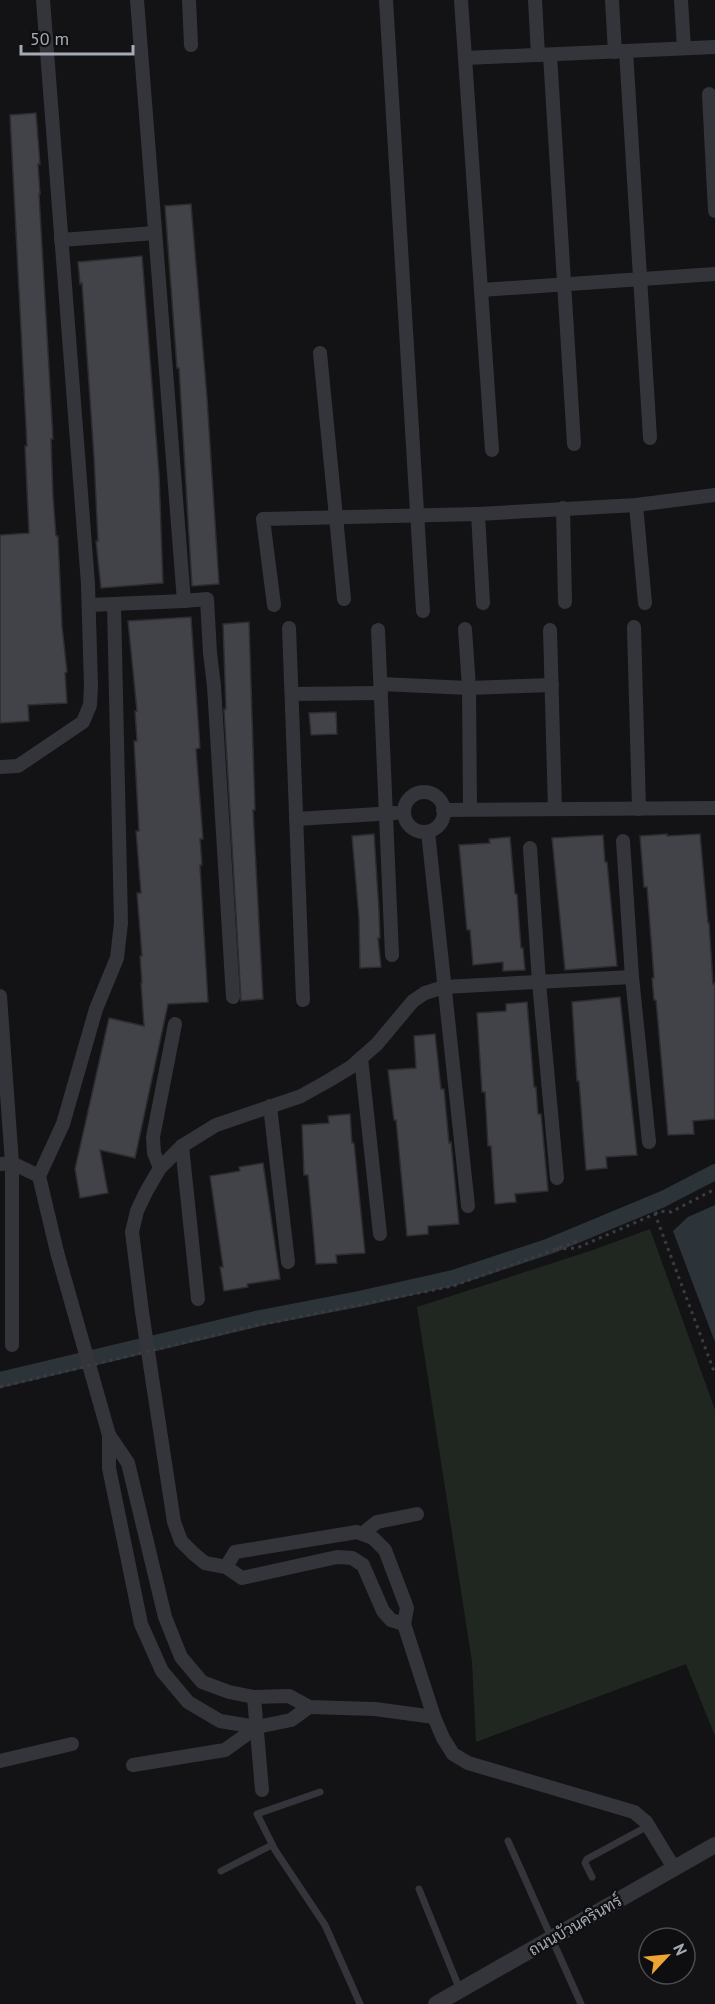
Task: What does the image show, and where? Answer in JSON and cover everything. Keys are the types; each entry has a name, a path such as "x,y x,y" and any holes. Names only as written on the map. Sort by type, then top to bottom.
{"street":[{"path":"0,767 18,766 83,722 90,705 89,605 43,0"},
{"path":"137,0 184,601"},
{"path":"189,0 191,45"},
{"path":"386,0 423,611"},
{"path":"461,0 492,450"},
{"path":"535,0 544,55 564,285 574,444"},
{"path":"612,0 621,51 640,279 650,438"},
{"path":"681,0 684,48"},
{"path":"466,58 715,47"},
{"path":"709,94 715,212"},
{"path":"62,240 155,233"},
{"path":"482,290 715,274"},
{"path":"320,353 344,599"},
{"path":"274,605 263,519 478,514 636,505 715,495"},
{"path":"636,505 645,603"},
{"path":"563,508 565,602"},
{"path":"478,514 483,603"},
{"path":"89,605 207,600 233,997"},
{"path":"114,604 121,923 117,958 96,1009 63,1124 39,1176 95,1392 109,1435 128,1463 165,1617 181,1657 202,1682 229,1692 254,1697 289,1696 309,1707 375,1710 434,1717"},
{"path":"634,627 639,809"},
{"path":"290,628 303,1000"},
{"path":"465,628 469,688 470,809"},
{"path":"378,630 392,955"},
{"path":"550,630 555,809"},
{"path":"292,694 381,689 552,685"},
{"path":"426,792 436,796 444,810 438,827 428,832 416,831 408,824 404,813 407,802 415,794 426,792"},
{"path":"444,810 715,808"},
{"path":"296,819 404,813"},
{"path":"428,832 468,1206"},
{"path":"623,841 632,977 649,1142"},
{"path":"530,848 539,982 557,1178"},
{"path":"404,1624 391,1620 384,1612 363,1565 352,1558 337,1557 242,1578 226,1567 205,1563 181,1541 174,1522 142,1312 132,1232 137,1211 160,1168 182,1146 216,1125 301,1096 351,1067 377,1044 413,1001 425,993 444,987 632,977"},
{"path":"0,996 12,1345"},
{"path":"160,1168 154,1153 153,1137 175,1024"},
{"path":"361,1058 380,1234"},
{"path":"270,1106 288,1262"},
{"path":"182,1146 198,1299"},
{"path":"6,1163 39,1176"},
{"path":"109,1435 109,1468 141,1624 162,1671 188,1702 220,1721 257,1727 291,1720 309,1707"},
{"path":"362,1534 386,1519 417,1514"},
{"path":"226,1567 235,1552 357,1532 373,1538 385,1550 393,1570 407,1608 404,1624 434,1717 453,1754 468,1763 634,1812 648,1826 674,1868"},
{"path":"369,1581 393,1570"},
{"path":"141,1624 165,1617"},
{"path":"254,1697 262,1790"},
{"path":"133,1765 225,1750 257,1727"},
{"path":"0,1761 72,1744"},
{"name":"ถนนบัวนครินทร์","path":"436,2004 715,1845"}],"lane":[{"path":"320,1792 257,1814 272,1845 324,1925 360,2004"},
{"path":"592,1877 585,1863 587,1859 648,1826"},
{"path":"508,1841 581,2004"},
{"path":"220,1871 272,1845"},
{"path":"419,1889 460,1990"}],"path":[{"path":"556,1249 577,1248 659,1211 670,1212 715,1189"},
{"path":"655,1214 715,1374"},
{"path":"0,1388 249,1327 453,1286 578,1240"}],"shaded area":[{"path":"715,1205 715,1342 673,1231 688,1217"},
{"path":"650,1229 715,1410 715,1736 686,1664 476,1742 472,1662 417,1307 593,1250"}],"building":[{"path":"36,113 53,439 51,439 53,496 56,536 58,536 67,703 28,705 29,721 0,723 0,535 29,533 25,446 27,446 10,115"},
{"path":"191,204 219,584 192,586 179,368 177,368 165,206"},
{"path":"142,256 159,474 163,583 101,588 96,541 98,541 94,457 82,283 80,284 78,262"},
{"path":"191,617 200,748 196,749 203,839 200,839 202,865 200,865 208,1002 168,1004 135,1158 100,1150 108,1193 80,1198 75,1169 109,1018 144,1026 137,893 141,893 136,831 139,831 134,741 137,741 135,711 137,711 128,621"},
{"path":"249,622 255,810 253,810 263,999 241,1001 224,709 226,709 223,624"},
{"path":"336,712 337,734 311,735 309,713"},
{"path":"374,834 381,967 360,968 359,918 352,836"},
{"path":"667,834 667,836 700,834 713,984 715,983 715,1119 693,1121 694,1134 668,1135 652,978 654,978 647,887 644,887 640,836"},
{"path":"603,835 617,966 565,970 552,838"},
{"path":"510,837 525,970 503,971 503,962 473,965 470,930 467,930 459,845 490,843 489,839"},
{"path":"620,997 637,1155 606,1157 607,1168 586,1170 572,1002"},
{"path":"527,1002 534,1087 536,1087 538,1114 541,1114 548,1191 515,1194 516,1202 495,1204 491,1146 488,1146 485,1092 482,1092 477,1013 506,1011 506,1004"},
{"path":"435,1034 441,1089 444,1089 449,1143 451,1142 459,1224 428,1226 428,1234 407,1236 396,1120 394,1120 388,1070 416,1068 414,1036"},
{"path":"350,1114 365,1253 336,1255 337,1263 316,1264 308,1175 304,1175 302,1125 329,1123 328,1116"},
{"path":"263,1163 280,1279 247,1284 248,1287 224,1291 220,1267 223,1267 210,1176 240,1171 239,1167"}],"waterway":[{"path":"0,1380 260,1318 453,1278 550,1246 663,1199 715,1172"}]}
